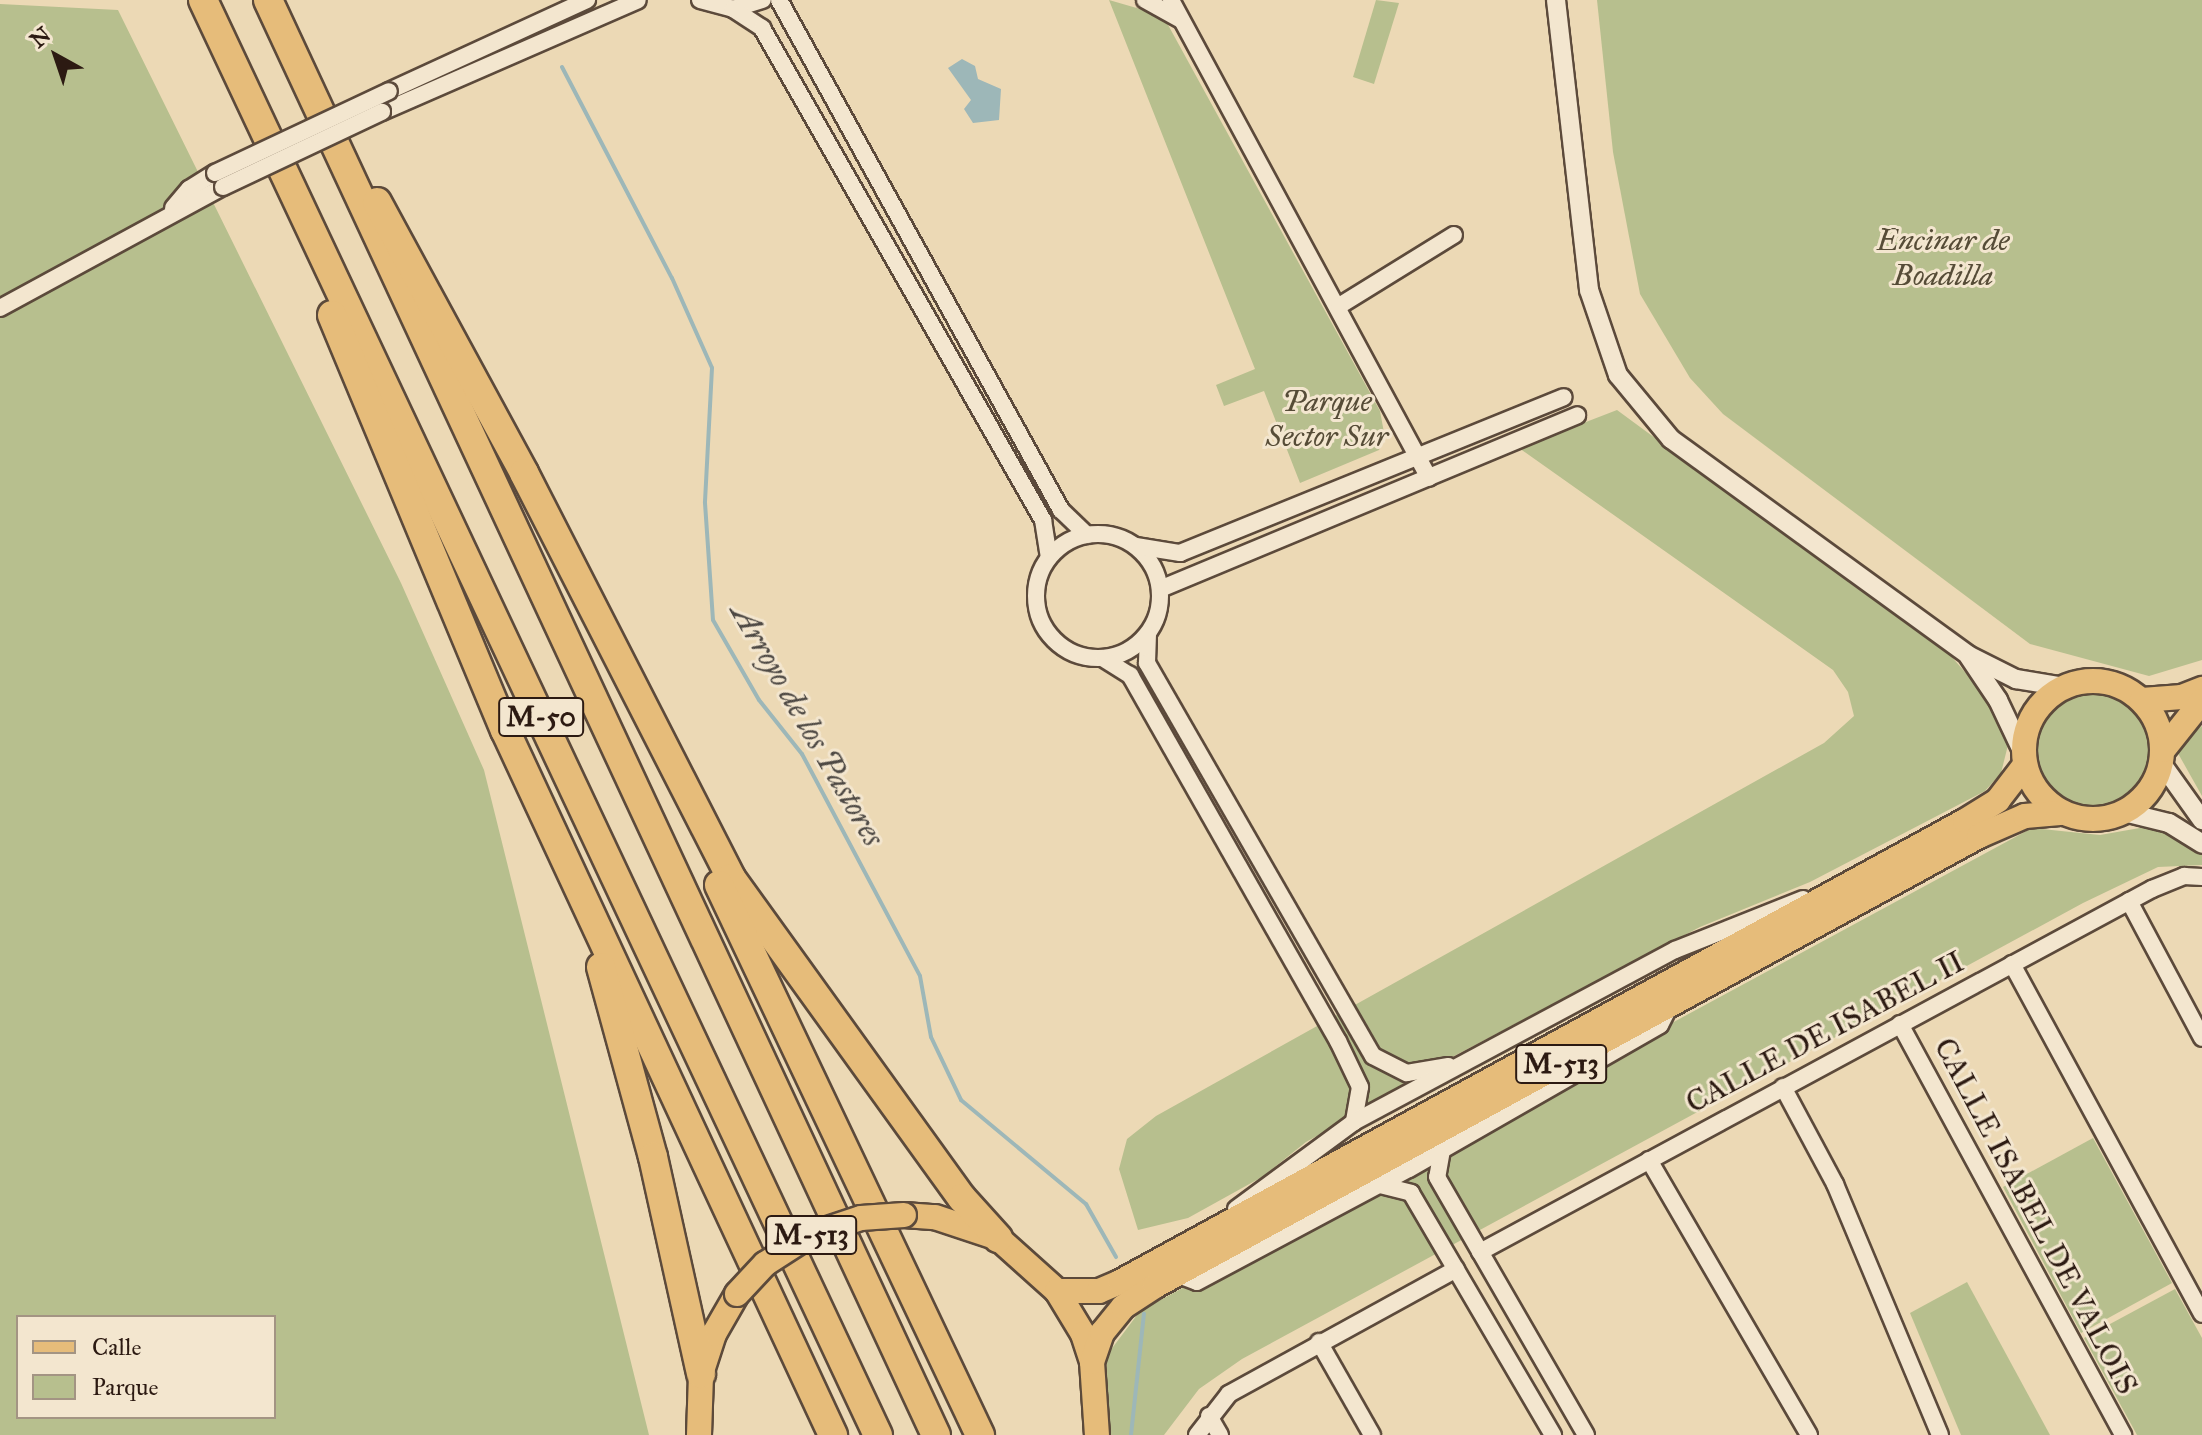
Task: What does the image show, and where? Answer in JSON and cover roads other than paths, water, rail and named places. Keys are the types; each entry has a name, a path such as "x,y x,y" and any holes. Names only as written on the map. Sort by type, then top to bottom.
{"highway":[{"path":"192,0 299,233 421,537 533,792 833,1435"},
{"name":"M-50","path":"203,0 878,1435"},
{"path":"270,5 524,473 646,720 731,878 962,1198 998,1238"},
{"name":"M-50","path":"270,5 936,1435"},
{"path":"646,720 699,844 980,1435"},
{"path":"533,792 610,992 701,1374"}],"main road":[{"path":"2065,687 2112,683 2142,700 2158,723 2162,757"},
{"name":"M-513","path":"1057,1291 1099,1291 1910,851 1998,800 2025,760 2031,720 2045,700 2065,687"},
{"path":"2142,700 2182,697 2202,689"},
{"path":"2124,812 2152,787 2162,757 2202,701"},
{"path":"2025,760 2039,793 2063,813"},
{"name":"M-513","path":"1092,1362 1102,1333 1123,1307 1176,1274 1979,836 2025,816 2063,813 2094,820 2124,812"},
{"name":"M-513","path":"699,1435 701,1374 714,1334 737,1294 765,1264 810,1235 861,1218 904,1215 935,1217 998,1238 1057,1291 1083,1334 1092,1362 1097,1435"}],"street":[{"path":"0,308 170,212 219,180 389,91 587,0"},
{"path":"219,180 638,0"},
{"path":"700,0 733,9 762,28 1043,520 1049,558"},
{"path":"733,9 763,0"},
{"path":"779,0 1061,510 1087,535"},
{"path":"1145,0 1183,23"},
{"path":"1171,0 1339,306 1429,478"},
{"path":"1556,0 1589,290 1618,375 1671,439 1968,655 2016,679 2065,687"},
{"path":"1339,306 1454,235"},
{"path":"1136,546 1152,565 1160,589 1158,613 1148,634 1129,651 1104,659 1081,657 1059,646 1043,628 1035,603 1037,580 1049,558 1066,542 1087,535 1114,536 1136,546 1180,553 1564,397"},
{"path":"1160,589 1577,415"},
{"path":"1148,634 1147,663 1373,1056 1407,1073 1436,1071 1487,1053"},
{"path":"1968,655 1998,700 2025,760"},
{"path":"1104,659 1130,675 1338,1041 1360,1087 1354,1122"},
{"path":"2162,757 2185,799 2202,817"},
{"path":"2124,812 2169,823 2202,844"},
{"path":"1210,1230 1303,1155 1354,1122 1728,924 1791,904 1910,851"},
{"name":"CALLE DE ISABEL II","path":"1480,1252 2129,901 2174,879 2202,877"},
{"path":"2129,901 2202,1038"},
{"path":"2012,964 2202,1314"},
{"path":"1176,1274 1197,1282 1380,1185 1660,1025 1671,1004"},
{"name":"CALLE ISABEL DE VALOIS","path":"1900,1024 2123,1435"},
{"path":"1783,1087 1835,1184 1940,1435"},
{"path":"1442,1150 1437,1177 1586,1435"},
{"path":"1649,1160 1809,1435"},
{"path":"1380,1185 1411,1193 1553,1435"},
{"path":"1197,1435 1229,1394 1456,1269"},
{"path":"1319,1342 1372,1435"},
{"path":"1209,1416 1220,1435"}],"water":[{"path":"962,59 975,66 978,79 1001,89 999,120 973,123 964,109 971,100 948,68"}],"waterway":[{"name":"Arroyo de los Pastores","path":"562,67 672,278 712,368 705,503 713,620 759,700 802,754 920,976 931,1037 961,1100 1086,1204 1116,1257"},
{"name":"Arroyo de los Pastores","path":"1131,1435 1144,1314"}],"park label":[{"name":"Encinar de Boadilla","path":"1943,257"},
{"name":"Parque Sector Sur","path":"1327,418"}]}
